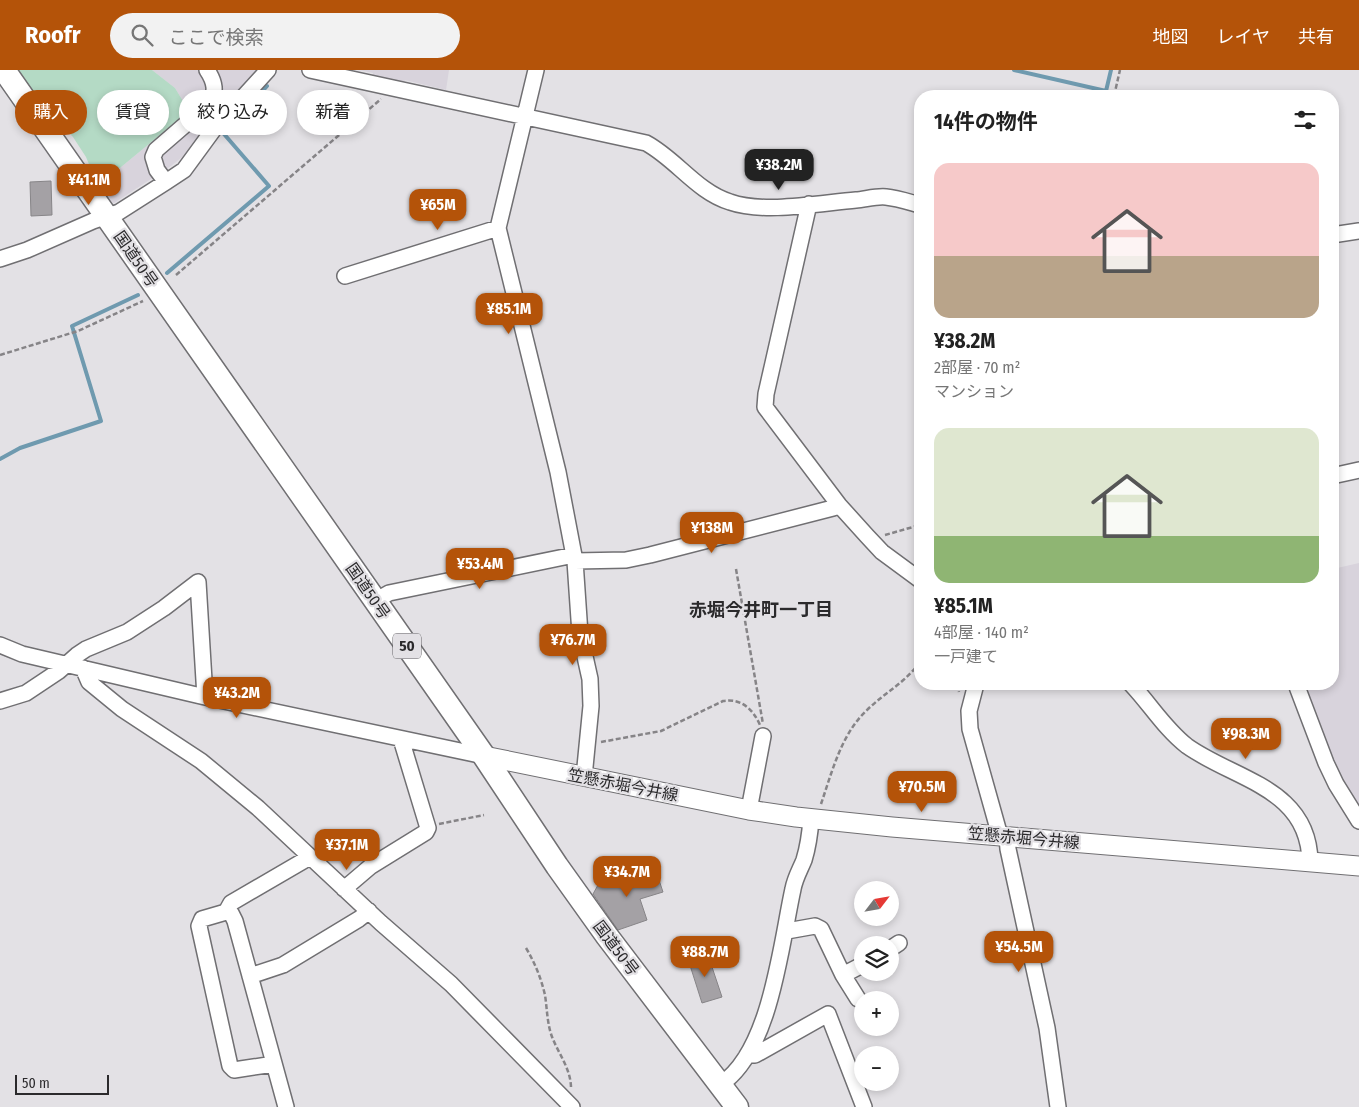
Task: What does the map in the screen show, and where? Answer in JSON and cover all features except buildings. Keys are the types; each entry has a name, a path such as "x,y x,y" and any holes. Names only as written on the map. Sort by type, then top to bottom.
{"highway":[{"name":"国道50号","path":"4,70 484,756 579,897 737,1107"}],"main road":[{"name":"笠懸赤堀今井線","path":"484,756 749,810 814,819 1004,837 1359,866"}],"street":[{"path":"166,182 158,170 153,157 156,150 209,104 215,85 207,70"},
{"path":"0,259 28,250 119,212 184,170 214,128 268,70"},
{"path":"310,70 646,143 662,152 712,193 734,204 755,207 887,197 914,204"},
{"path":"536,70 498,228 546,424 575,558 580,634 590,679 591,706 584,777"},
{"path":"809,204 766,394 765,407 839,505 882,552 914,576"},
{"path":"345,276 498,228"},
{"path":"1339,234 1359,231"},
{"path":"1339,474 1359,470"},
{"path":"375,601 389,593 575,558 626,560 839,505"},
{"path":"0,701 26,693 86,649 127,632 164,608 198,582 205,697"},
{"path":"0,645 22,654 205,697 484,756"},
{"path":"83,668 89,682 122,709 201,761 258,808 344,889 451,984 568,1104"},
{"path":"974,690 968,711 970,729 1008,849 1047,1028 1058,1107"},
{"path":"1136,690 1171,731 1186,744 1256,782 1292,810 1302,829 1309,849 1310,862"},
{"path":"1298,690 1326,763 1336,784 1359,821"},
{"path":"749,810 763,736"},
{"path":"344,889 371,866 426,832 428,828 401,739"},
{"path":"720,1084 735,1072 746,1055 765,1016 786,931 793,889 804,860 814,819"},
{"path":"226,912 231,902 310,857"},
{"path":"250,976 283,965 369,911"},
{"path":"274,1064 234,1070 230,1066 199,926 202,919 226,912 231,913 235,921 286,1107"},
{"path":"786,931 818,926 854,993"},
{"path":"843,975 854,969"},
{"path":"746,1055 755,1055 828,1014 864,1107"}],"path":[{"path":"1115,90 1120,70"},
{"path":"176,275 380,100 389,88"},
{"path":"0,355 78,331 143,300"},
{"path":"870,540 914,527"},
{"path":"736,569 762,717 763,736"},
{"path":"814,819 842,746 848,736 865,711 901,684 914,669"},
{"path":"588,742 637,737 661,732 723,701 733,699 749,707 759,721 763,736"},
{"path":"428,828 484,815"},
{"path":"526,948 535,964 541,982 550,1031 555,1046 571,1079 568,1104"}],"shaded area":[{"path":"152,70 256,70 239,90 179,90 179,95 175,88"},
{"path":"359,70 449,70 446,90 405,80 403,84 373,77 373,73"},
{"path":"179,119 179,135 202,135 187,153 171,166 114,203 107,202 98,186 160,135 169,135 169,127"},
{"path":"1359,563 1359,809 1332,759 1305,690 1339,690 1339,568"}],"green space":[{"path":"17,70 152,70 175,88 179,95 179,119 169,127 169,90 97,90 97,135 160,135 98,186 86,157 71,135 87,135 87,90 31,90"}],"waterway":[{"path":"1014,70 1102,90"},
{"path":"1106,90 1111,70"},
{"path":"167,273 269,186 224,134 267,86"},
{"path":"0,459 20,448 101,421 72,326 138,295"}],"district":[{"name":"赤堀今井町一丁目","path":"761,610"}]}
